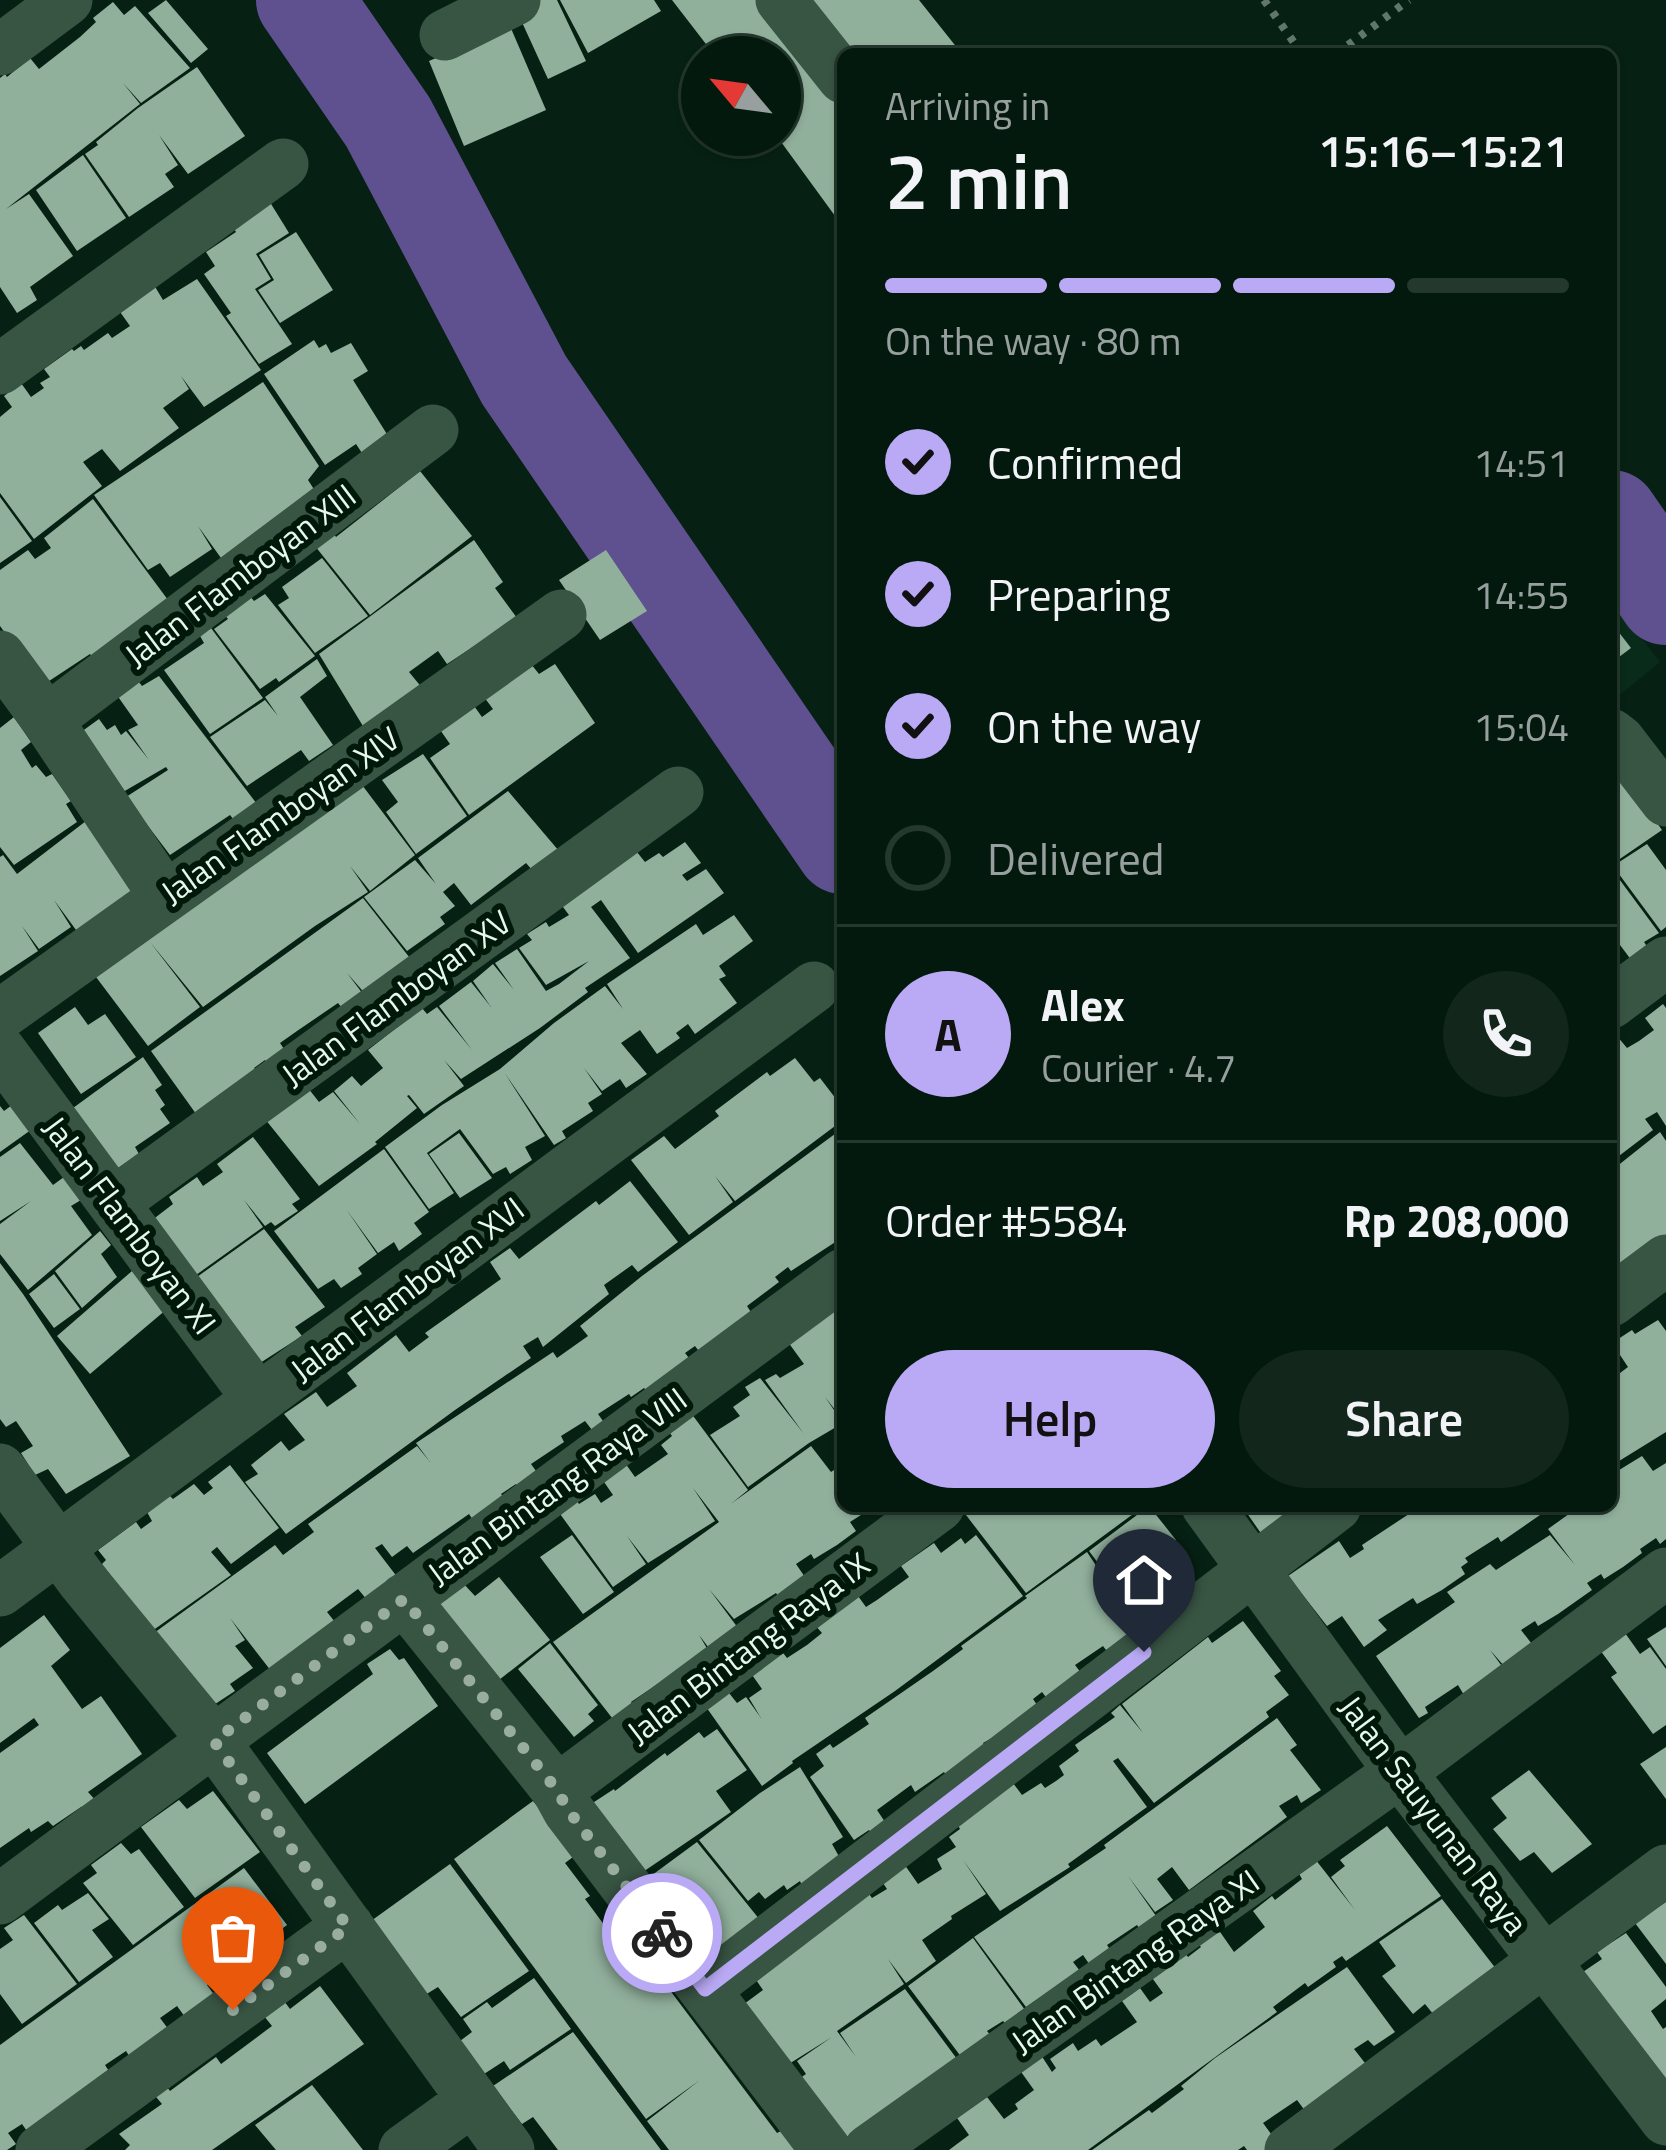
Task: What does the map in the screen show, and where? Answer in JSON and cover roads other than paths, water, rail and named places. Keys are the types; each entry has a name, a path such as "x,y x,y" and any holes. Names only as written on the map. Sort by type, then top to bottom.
{"street":[{"path":"0,50 67,0"},
{"path":"445,35 515,0"},
{"path":"781,0 837,70"},
{"path":"0,369 283,164"},
{"name":"Jalan Flamboyan XIII","path":"47,720 433,430"},
{"name":"Jalan Flamboyan XIV","path":"0,1015 561,615"},
{"path":"0,656 165,897"},
{"path":"1617,740 1666,801"},
{"name":"Jalan Flamboyan XV","path":"113,1204 678,792"},
{"path":"1617,999 1666,962"},
{"name":"Jalan Flamboyan XVI","path":"0,1591 814,987"},
{"name":"Jalan Flamboyan XI","path":"0,1050 258,1400"},
{"path":"1617,1297 1666,1260"},
{"name":"Jalan Bintang Raya VIII","path":"0,1899 837,1278"},
{"path":"0,1469 214,1741 508,2150"},
{"name":"Jalan Bintang Raya IX","path":"557,1790 931,1512"},
{"name":"Jalan Sauyunan Raya","path":"1212,1512 1400,1772 1666,2120"},
{"path":"705,1989 1328,1512"},
{"name":"Jalan Bintang Raya XI","path":"869,2150 1400,1772 1666,1574"},
{"path":"404,1599 557,1790 826,2150"},
{"path":"1290,2150 1666,1870"},
{"path":"41,2150 348,1927"},
{"path":"404,2150 473,2100"}],"waterway":[{"path":"304,0 388,122 524,380 837,837"},
{"path":"1617,527 1666,597"}]}
